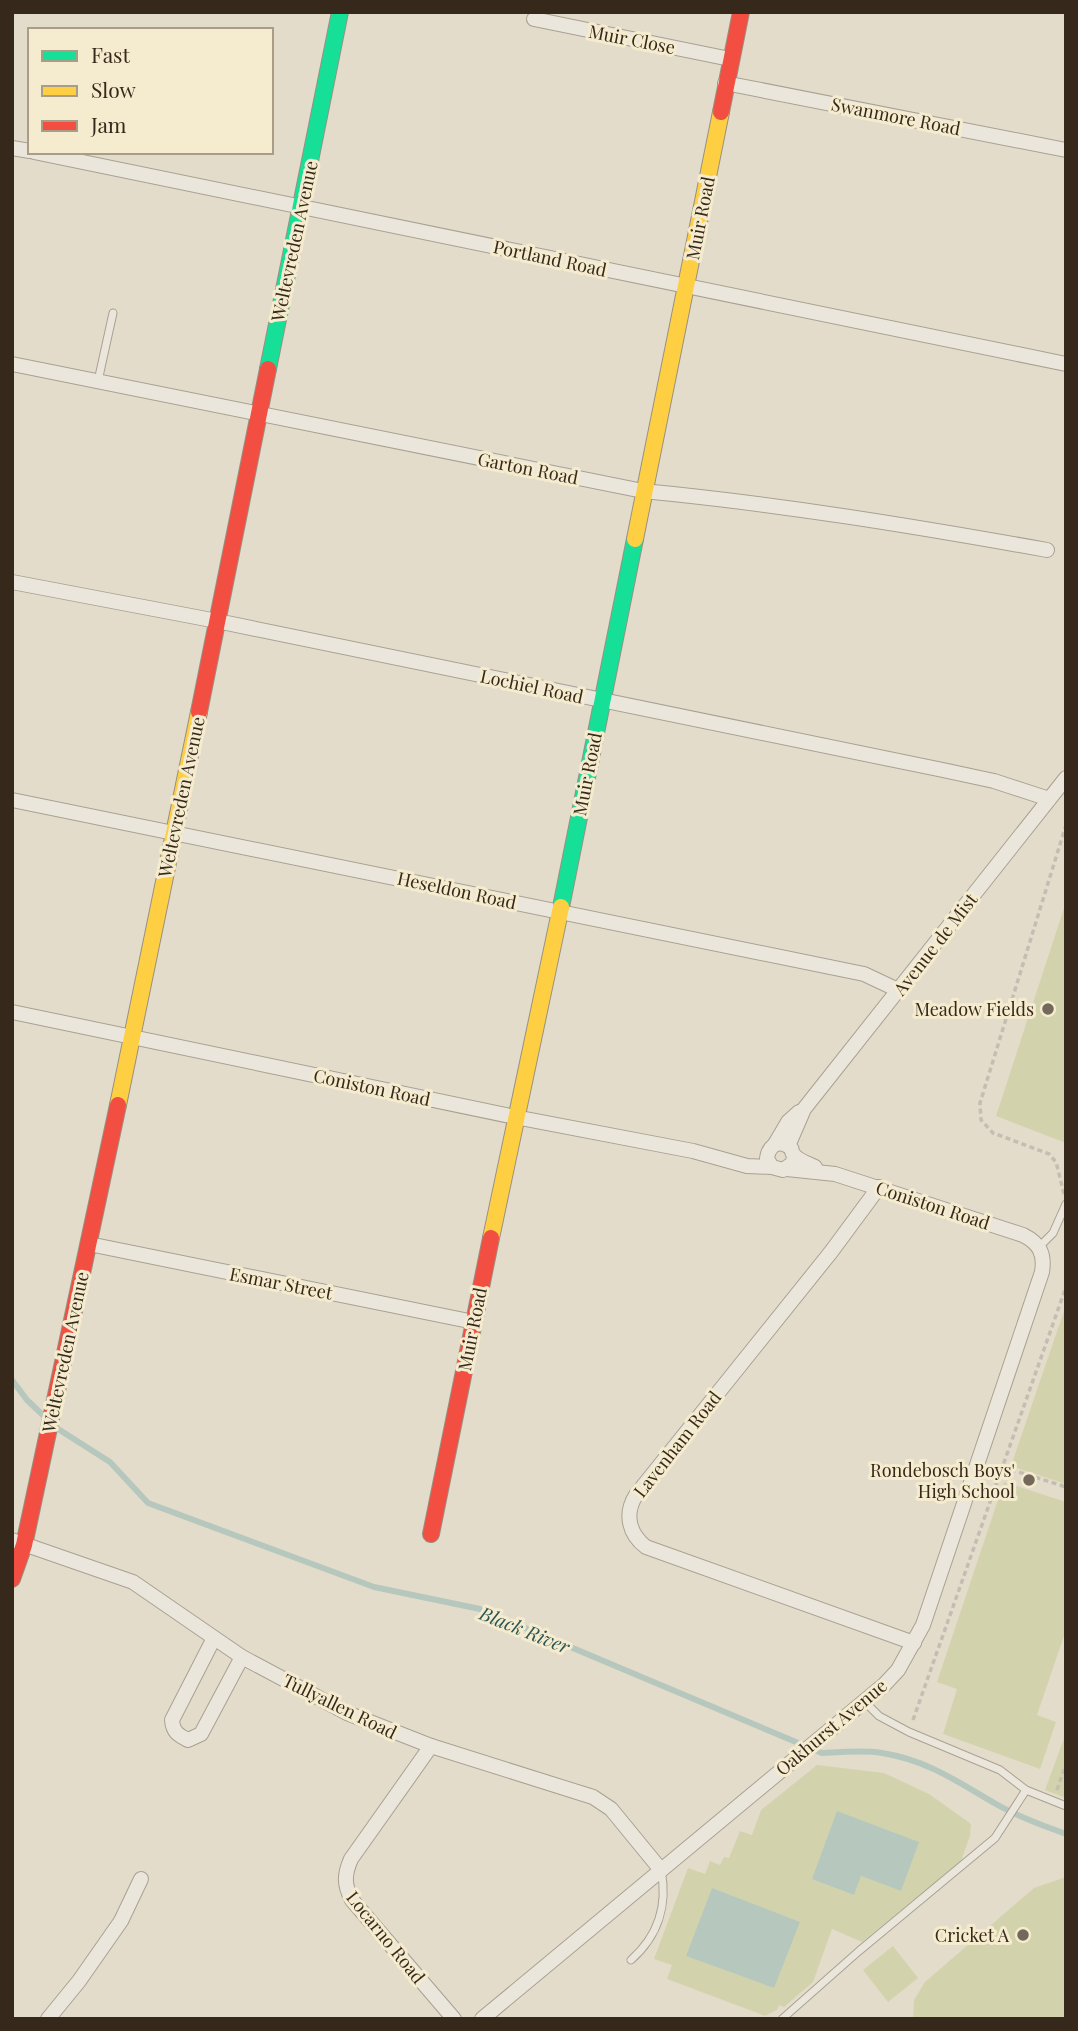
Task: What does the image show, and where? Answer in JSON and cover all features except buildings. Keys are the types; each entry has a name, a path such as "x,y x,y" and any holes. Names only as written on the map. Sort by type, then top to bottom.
{"street":[{"name":"Weltevreden Avenue","path":"12,1579 18,1542 56,1400 133,1037 340,12"},
{"name":"Muir Road","path":"430,1535 515,1117 560,912 741,12"},
{"name":"Muir Close","path":"534,19 730,59"},
{"name":"Swanmore Road","path":"725,83 1066,150"},
{"name":"Portland Road","path":"42,154 1066,364"},
{"name":"Garton Road","path":"12,364 643,491 896,523 1047,550"},
{"name":"Lochiel Road","path":"12,582 217,621 994,781 1049,799"},
{"name":"Avenue de Mist","path":"781,1156 788,1122 803,1109 1066,778"},
{"name":"Heseldon Road","path":"12,800 864,974 898,990"},
{"name":"Coniston Road","path":"12,1012 732,1160 755,1167 781,1156 1023,1235 1039,1247"},
{"name":"Lavenham Road","path":"879,1187 831,1252 636,1495 631,1502 629,1516 630,1528 637,1541 646,1547 914,1643"},
{"name":"Esmar Street","path":"89,1244 474,1322"},
{"name":"Oakhurst Avenue","path":"482,2019 898,1670 923,1625 1042,1272 1043,1256 1039,1247"},
{"name":"Tullyallen Road","path":"18,1542 133,1582 242,1657 347,1713 430,1746 593,1797 611,1809 661,1870"},
{"path":"214,1638 172,1720 173,1728 179,1736 188,1740 201,1734 242,1657"},
{"name":"Locarno Road","path":"430,1746 351,1859 345,1873 345,1886 352,1900 454,2019"},
{"path":"48,2019 121,1922 142,1879"}],"lane":[{"path":"97,381 113,313"},
{"path":"1039,1247 1053,1233 1066,1201"},
{"path":"864,1701 879,1716 909,1732 1000,1770 1026,1790 1066,1806"},
{"path":"782,2019 995,1838 1026,1790"},
{"path":"631,1960 645,1948 658,1923 664,1886 661,1870"}],"path":[{"path":"1066,825 980,1103 981,1120 993,1133 1049,1154 1056,1162 1066,1201"},
{"path":"909,1732 1066,1287"},
{"path":"1003,1468 1066,1487"},
{"path":"1054,1801 1066,1764"}],"green space":[{"name":"Meadow Fields","path":"1066,902 1066,1143 996,1116"},
{"path":"1066,1305 1066,1484 1011,1466"},
{"path":"1004,1482 1066,1502 1066,1630 1037,1715 1056,1722 1040,1769 943,1734 957,1689 937,1682"},
{"path":"1066,1733 1066,1798 1045,1790"},
{"path":"817,1765 884,1773 929,1794 971,1824 970,1836 961,1861 862,1942 832,1929 813,1982 784,2007 779,2005 777,2010 765,2016 667,1979 672,1965 654,1959 688,1868 705,1874 710,1861 720,1865 724,1857 729,1858 740,1831 752,1835 761,1810"},
{"name":"Cricket A","path":"1066,1877 1066,2019 913,2019 914,2000 925,1982 1034,1888"},
{"path":"893,1946 918,1978 888,2002 863,1970"}],"shaded area":[{"path":"837,1811 919,1842 901,1891 861,1876 854,1895 812,1879"},
{"path":"712,1888 800,1922 774,1988 686,1956"}],"waterway":[{"name":"Black River","path":"12,1380 27,1400 47,1419"},
{"name":"Black River","path":"55,1427 110,1462 148,1503 374,1587 480,1609 822,1753 874,1752 913,1761 942,1773 1013,1813 1066,1834"}],"traffic: fast":[{"path":"268,369 340,12"},
{"path":"561,907 635,539"}],"traffic: slow":[{"path":"635,539 721,112"},
{"path":"118,1105 199,712"},
{"path":"491,1238 561,907"}],"traffic: jam":[{"path":"721,112 741,12"},
{"path":"199,712 268,369"},
{"path":"12,1579 24,1545 118,1105"},
{"path":"431,1534 491,1238"}],"place":[{"name":"Meadow Fields","path":"1048,1009"},
{"name":"Rondebosch Boys' High School","path":"1029,1480"},
{"name":"Cricket A","path":"1023,1935"}]}
